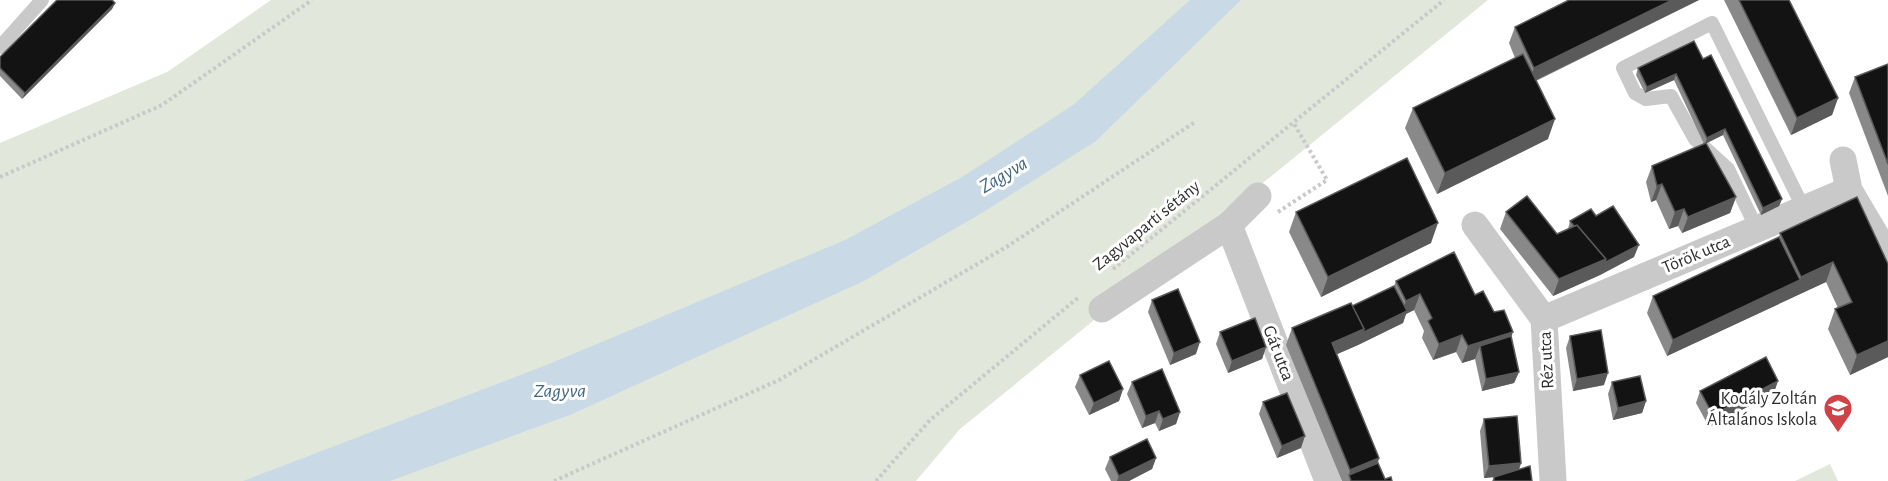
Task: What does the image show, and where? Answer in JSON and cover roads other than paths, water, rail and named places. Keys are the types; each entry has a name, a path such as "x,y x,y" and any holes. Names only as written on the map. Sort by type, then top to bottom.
{"street":[{"path":"1843,160 1849,190 1888,256"},
{"name":"Török utca","path":"1544,319 1849,190"},
{"path":"1093,301 1267,205"},
{"name":"Gát utca","path":"1229,225 1328,481"},
{"name":"Réz utca","path":"1475,225 1544,319 1553,481"}],"lane":[{"path":"0,47 42,0"},
{"path":"1757,229 1728,169 1695,139 1671,96 1646,99 1635,93 1623,68 1712,23 1804,209"}],"water":[{"name":"Zagyva","path":"1190,0 1241,0 1096,141 982,213 864,281 570,415 390,481 243,481 549,364 845,240 962,177 1073,105"}],"place":[{"name":"Kodály Zoltán Általános Iskola","path":"1838,434"}]}
